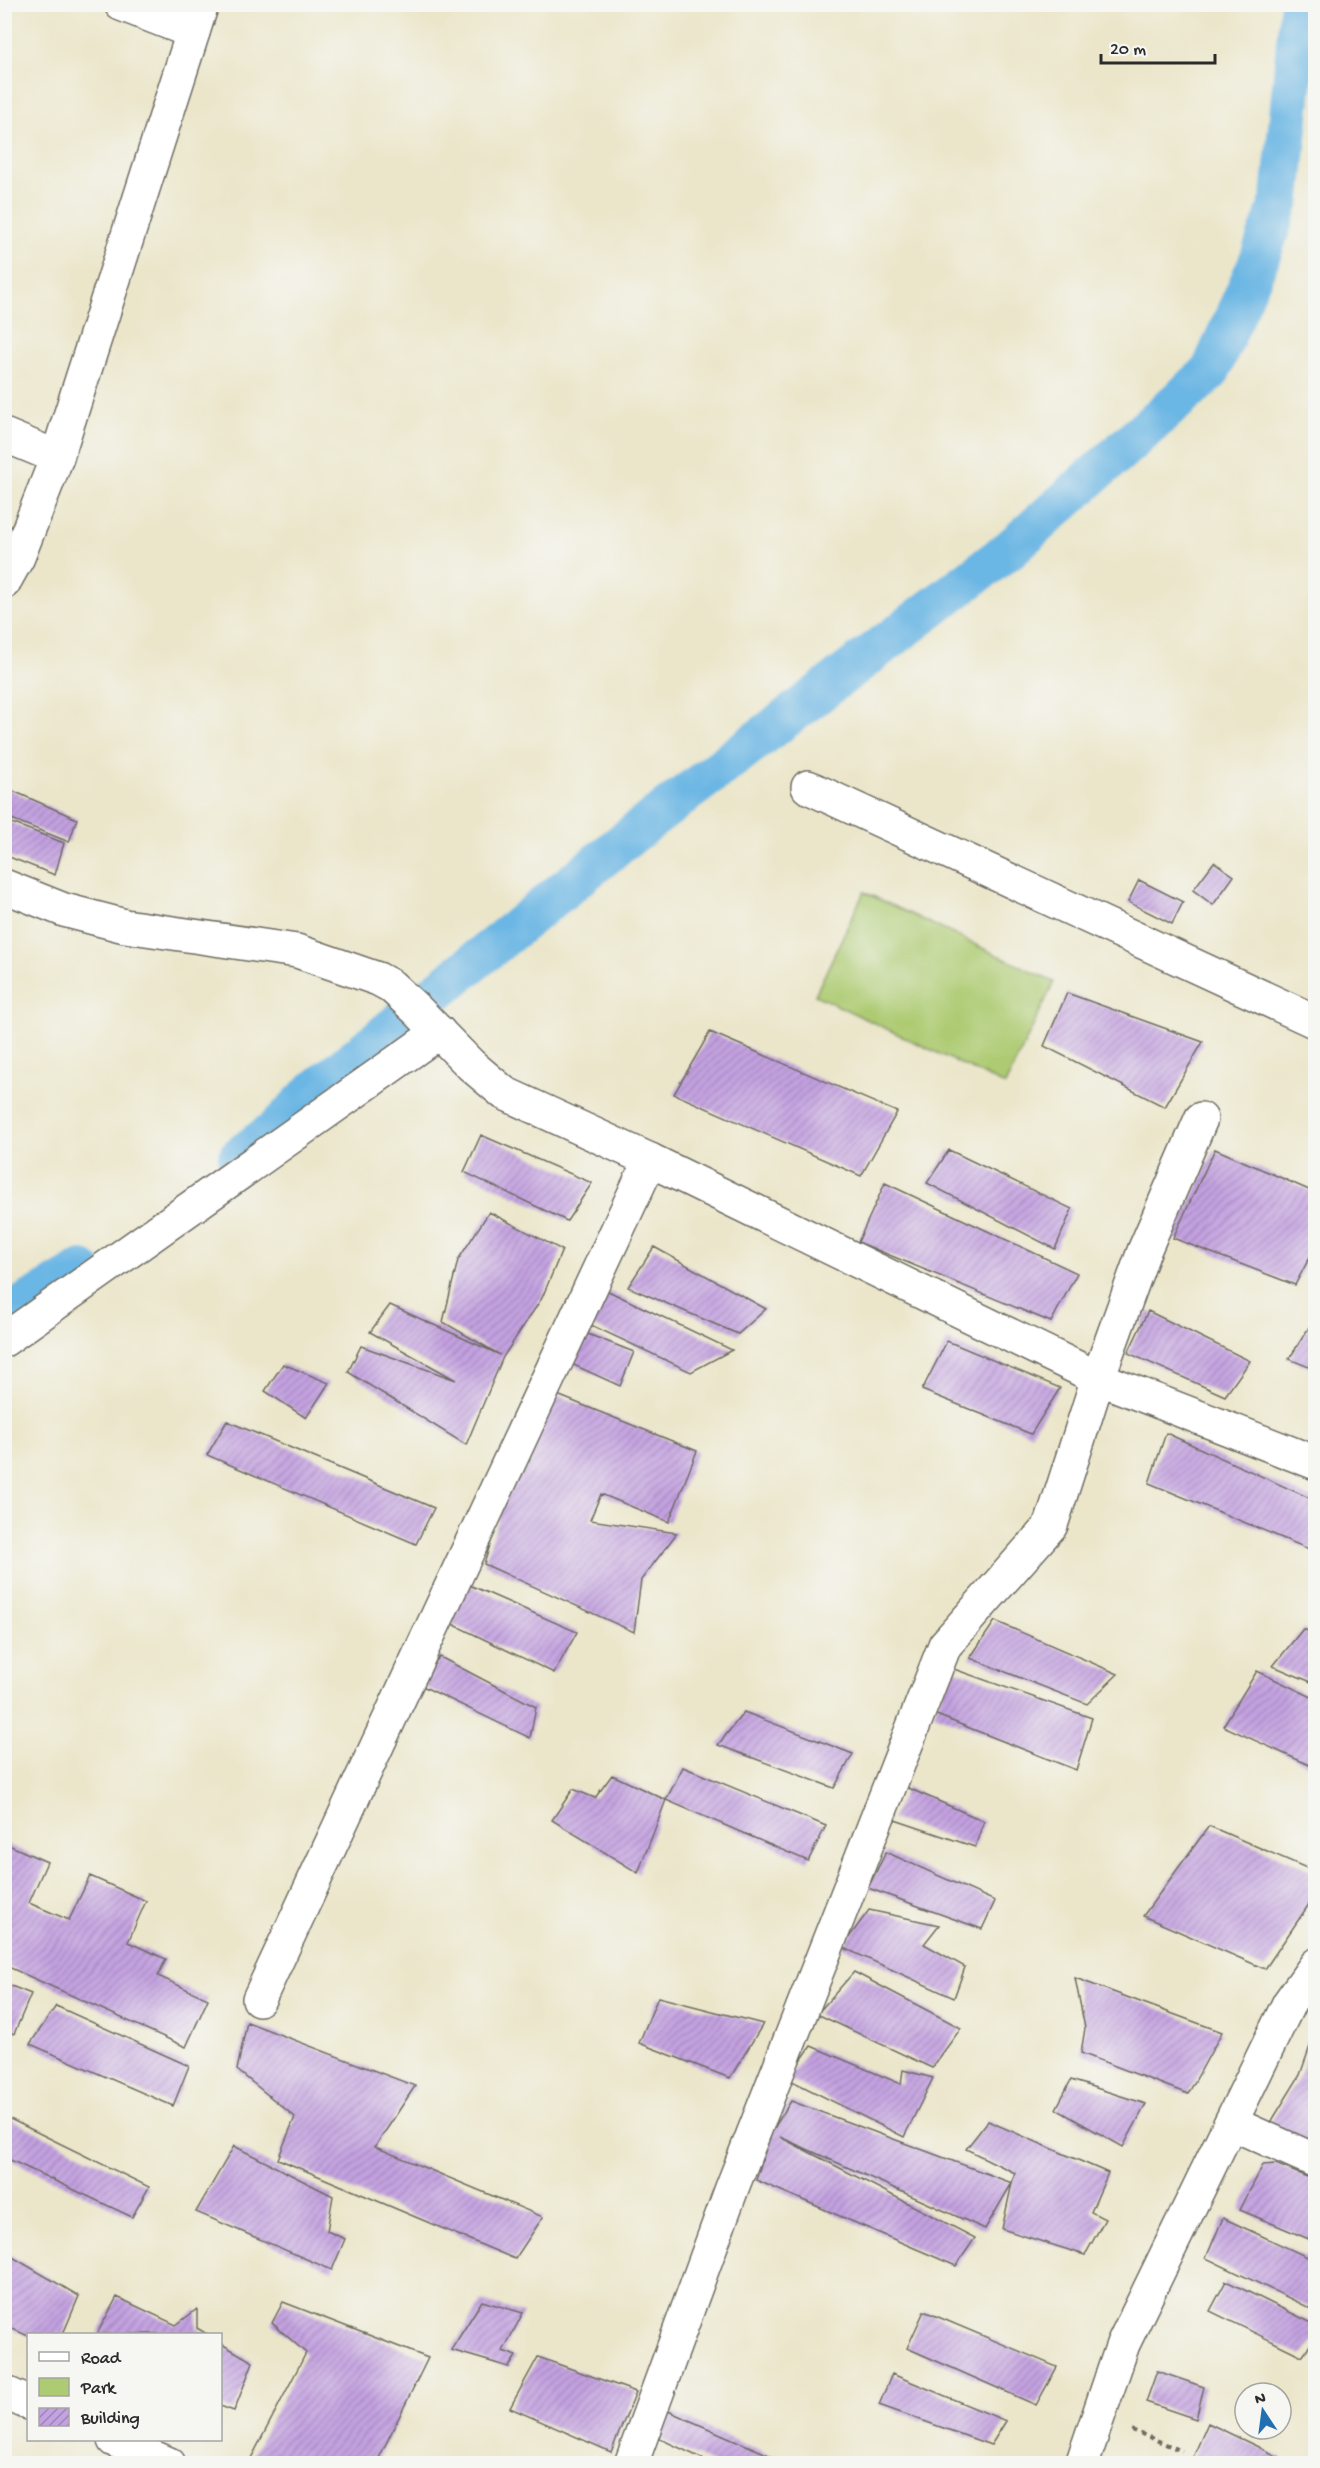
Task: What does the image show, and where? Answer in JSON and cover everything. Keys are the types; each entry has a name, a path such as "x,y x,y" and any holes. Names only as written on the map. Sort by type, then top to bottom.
{"street":[{"path":"4,582 18,558 57,457 197,18 121,4"},
{"path":"4,435 57,457"},
{"path":"808,787 1316,1022"},
{"path":"4,886 64,910 125,926 297,951 378,979 391,986 504,1094 650,1160 1098,1378 1316,1462"},
{"path":"4,1340 428,1021"},
{"path":"631,2463 732,2188 945,1645 1051,1525 1098,1378 1144,1251 1202,1119"},
{"path":"259,1999 650,1160"},
{"path":"1082,2463 1123,2344 1289,2003 1316,1965"},
{"path":"1231,2123 1316,2161"},
{"path":"4,2392 27,2403"},
{"path":"119,2441 169,2463"}],"path":[{"path":"1098,2416 1182,2451"}],"green space":[{"path":"864,892 1054,982 1005,1085 815,995"}],"building":[{"path":"4,787 77,819 69,842 4,816"},
{"path":"4,820 64,843 55,875 4,855"},
{"path":"1214,862 1234,876 1213,905 1193,890"},
{"path":"1139,880 1183,902 1172,924 1128,902"},
{"path":"1067,993 1203,1042 1165,1107 1044,1046"},
{"path":"710,1032 897,1112 861,1176 674,1094"},
{"path":"481,1135 592,1183 567,1221 464,1172"},
{"path":"1215,1149 1316,1193 1316,1245 1295,1285 1173,1238"},
{"path":"949,1150 1072,1209 1055,1249 927,1183"},
{"path":"885,1183 1077,1273 1051,1322 858,1242"},
{"path":"489,1212 562,1250 542,1298 503,1357 466,1445 348,1372 361,1346 456,1380 370,1332 390,1305 500,1355 443,1322 458,1260"},
{"path":"654,1247 766,1309 738,1334 628,1287"},
{"path":"604,1289 732,1350 691,1372 578,1319"},
{"path":"1148,1311 1250,1361 1225,1396 1128,1353"},
{"path":"1316,1316 1316,1370 1289,1359"},
{"path":"580,1331 634,1352 620,1386 565,1361"},
{"path":"947,1341 1060,1388 1031,1434 922,1390"},
{"path":"283,1364 329,1383 306,1418 265,1391"},
{"path":"555,1394 697,1451 669,1522 601,1494 590,1520 677,1533 641,1580 634,1632 484,1564 509,1485"},
{"path":"227,1421 434,1508 416,1544 207,1455"},
{"path":"1166,1433 1316,1501 1316,1552 1149,1483"},
{"path":"467,1584 577,1632 554,1673 444,1620"},
{"path":"995,1621 1118,1674 1087,1704 970,1658"},
{"path":"1303,1629 1316,1634 1316,1684 1273,1666"},
{"path":"440,1657 536,1707 530,1738 414,1682"},
{"path":"951,1668 1092,1718 1076,1770 934,1714"},
{"path":"1257,1671 1316,1699 1316,1768 1223,1726"},
{"path":"744,1712 853,1754 834,1788 718,1745"},
{"path":"683,1767 826,1826 808,1861 666,1800"},
{"path":"612,1775 666,1800 638,1873 552,1820 573,1789 595,1798"},
{"path":"906,1787 984,1821 975,1847 892,1819"},
{"path":"1209,1826 1316,1872 1316,1894 1265,1969 1143,1916"},
{"path":"4,1843 47,1862 29,1903 69,1920 90,1876 146,1901 128,1942 166,1959 158,1976 208,1999 186,2047 4,1965"},
{"path":"886,1852 995,1901 982,1929 868,1888"},
{"path":"869,1910 939,1925 924,1944 965,1967 954,1998 842,1947"},
{"path":"854,1972 961,2028 932,2068 817,2014"},
{"path":"1075,1978 1222,2032 1188,2094 1081,2053 1085,2028"},
{"path":"4,1983 31,1994 14,2034 4,2030"},
{"path":"658,1997 763,2024 730,2078 639,2043"},
{"path":"56,2006 189,2066 173,2106 30,2044"},
{"path":"247,2022 415,2086 375,2147 543,2217 515,2259 278,2159 295,2117 237,2070"},
{"path":"1316,2029 1316,2153 1268,2127 1300,2075"},
{"path":"811,2046 901,2084 903,2070 933,2078 904,2137 788,2079"},
{"path":"1071,2080 1146,2104 1123,2147 1056,2109"},
{"path":"791,2101 1012,2183 985,2229 780,2137 975,2238 956,2266 756,2180 771,2133"},
{"path":"4,2116 149,2187 132,2217 4,2157"},
{"path":"988,2121 1108,2173 1091,2212 1105,2219 1085,2255 1002,2229 1015,2173 966,2149"},
{"path":"234,2146 333,2196 327,2231 345,2239 332,2270 196,2212"},
{"path":"1276,2164 1316,2181 1316,2242 1240,2210 1263,2165"},
{"path":"1223,2218 1316,2261 1316,2311 1206,2258"},
{"path":"4,2252 79,2296 63,2333 27,2333 27,2336 4,2325"},
{"path":"1226,2281 1316,2325 1316,2337 1302,2356 1210,2311"},
{"path":"117,2297 176,2325 197,2309 197,2328 205,2333 98,2333"},
{"path":"482,2301 523,2313 503,2351 516,2356 509,2367 451,2350"},
{"path":"283,2302 428,2358 376,2464 248,2464 306,2353 272,2323"},
{"path":"924,2311 1057,2367 1036,2405 907,2348"},
{"path":"222,2344 253,2362 234,2411 222,2407"},
{"path":"538,2357 636,2392 611,2452 510,2408"},
{"path":"1157,2371 1204,2387 1196,2419 1146,2402"},
{"path":"892,2374 1006,2421 991,2445 879,2405"},
{"path":"659,2407 778,2459 774,2464 714,2464 643,2431"},
{"path":"1208,2423 1233,2435 1233,2441 1246,2441 1294,2464 1190,2464"}],"waterway":[{"path":"238,1157 277,1128 311,1093 634,833 1010,549 1210,372 1259,260 1281,198 1300,4"},
{"path":"4,1316 82,1270"}]}
